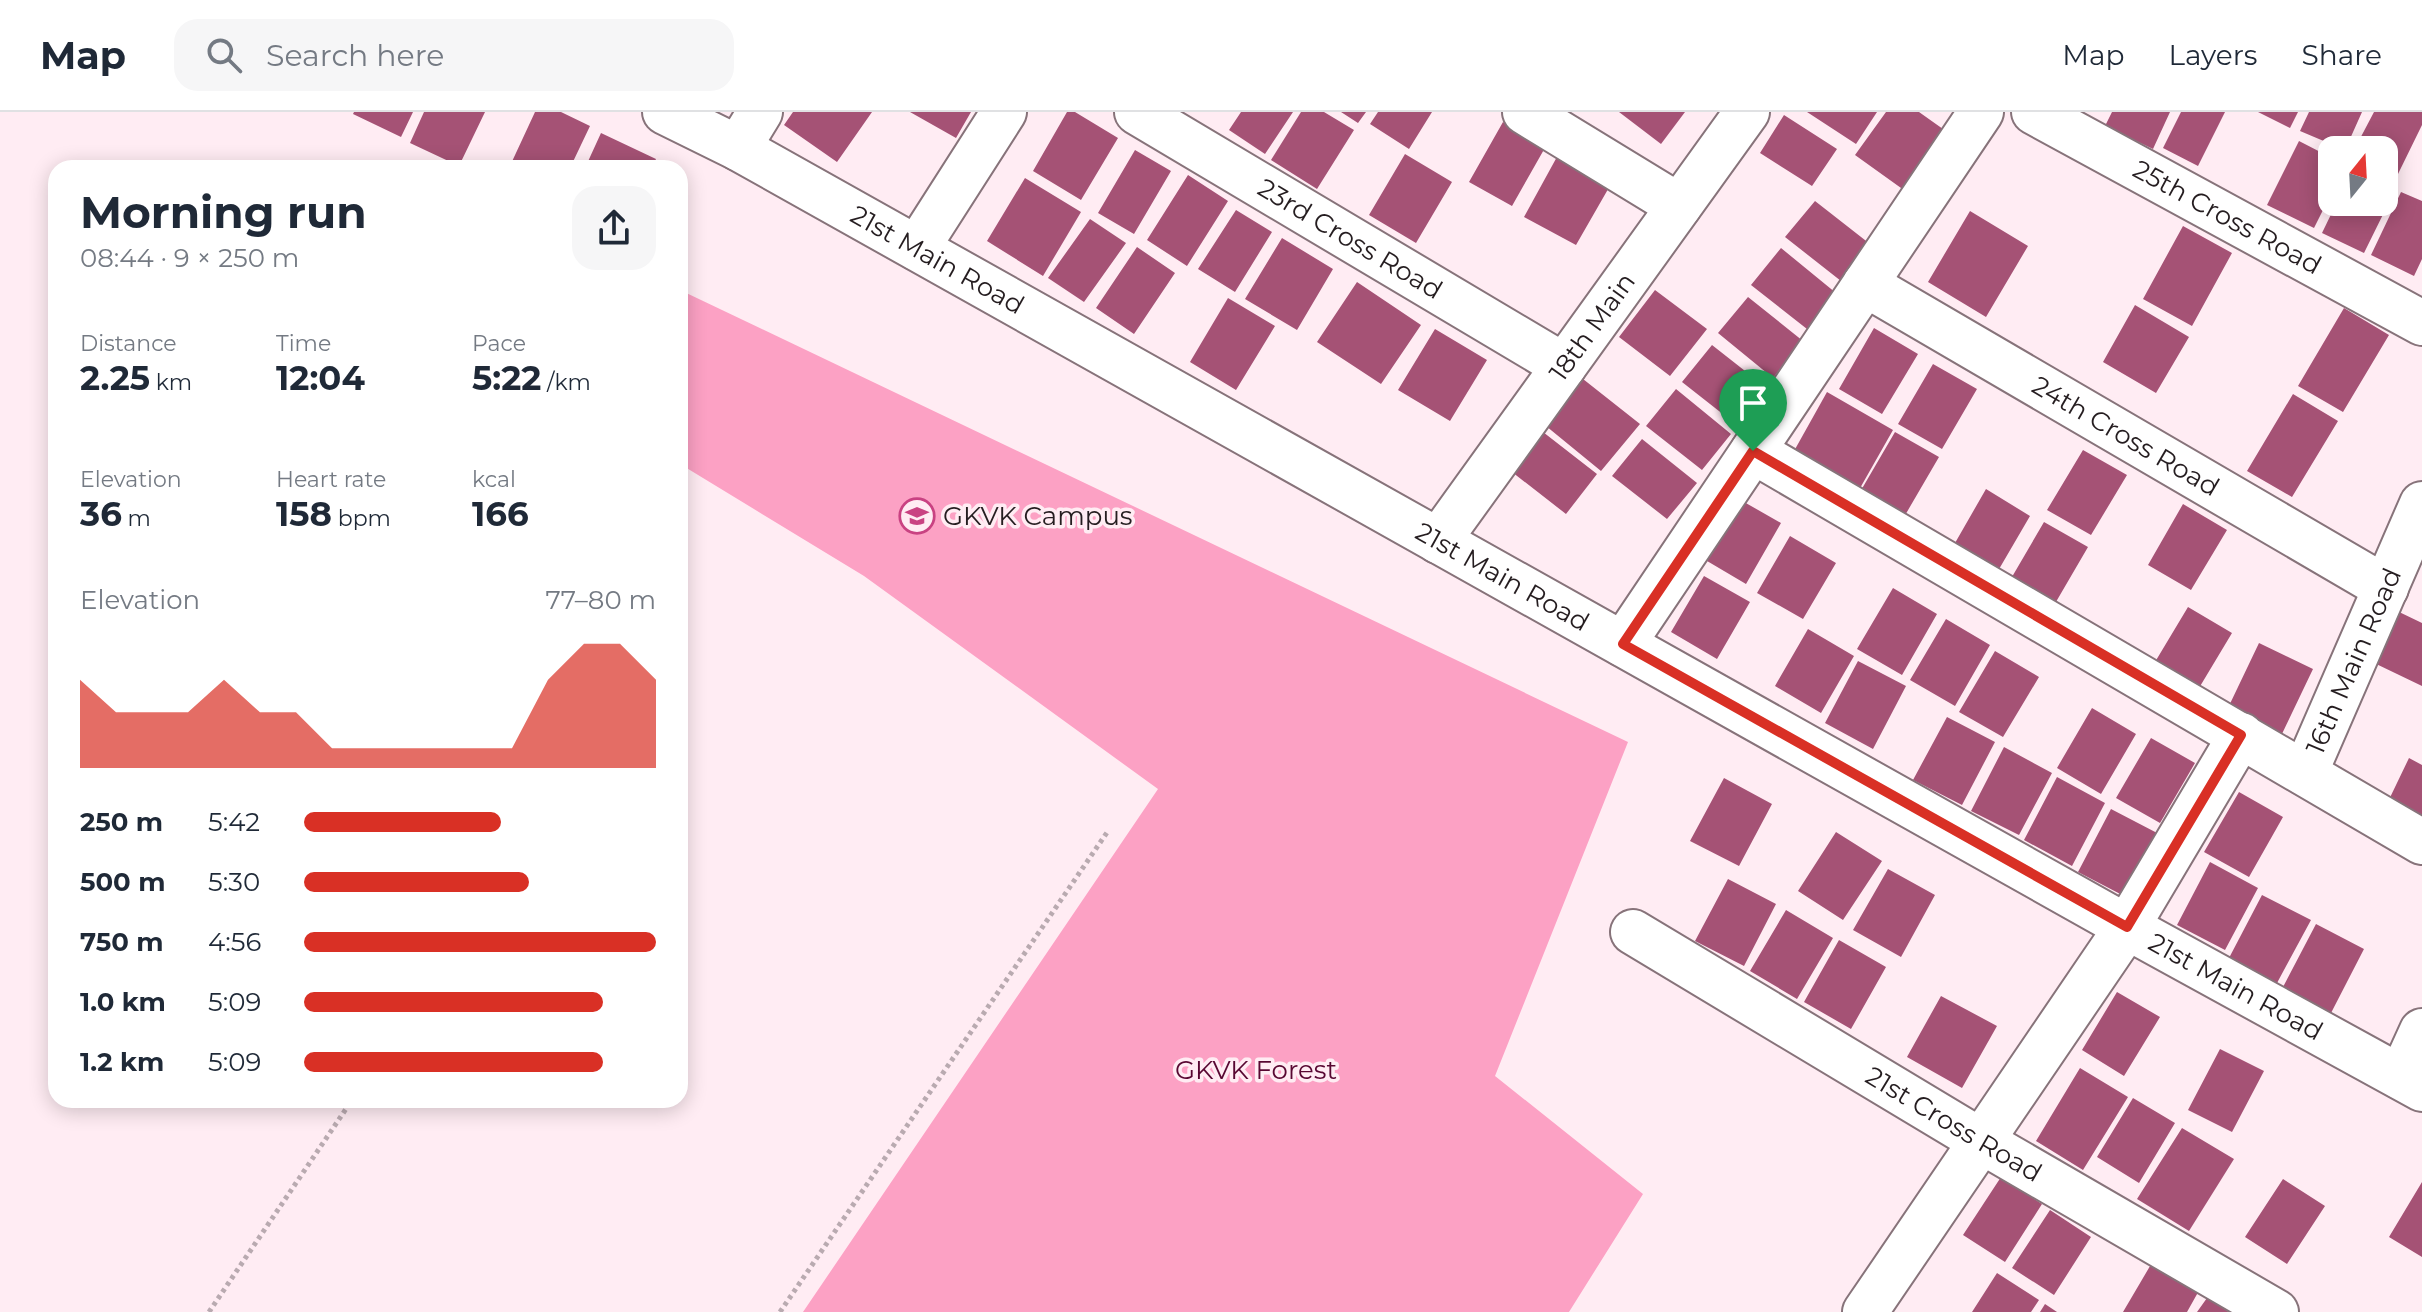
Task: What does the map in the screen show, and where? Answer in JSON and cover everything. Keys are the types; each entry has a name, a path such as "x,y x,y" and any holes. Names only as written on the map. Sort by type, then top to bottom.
{"street":[{"name":"21st Main Road","path":"665,112 749,130 917,248 2127,927 2412,1083"},
{"path":"917,248 1004,112"},
{"name":"23rd Cross Road","path":"1137,112 1564,366"},
{"path":"1525,112 1679,206"},
{"name":"18th Main","path":"1438,541 1747,112"},
{"path":"1623,644 1981,112"},
{"name":"25th Cross Road","path":"2034,112 2422,323"},
{"name":"24th Cross Road","path":"1865,284 2386,588"},
{"path":"1753,451 2422,842"},
{"name":"16th Main Road","path":"2305,773 2422,504"},
{"path":"1871,1310 1981,1141 2127,927 2241,735"},
{"name":"21st Cross Road","path":"1633,932 1981,1141 2276,1312"},
{"path":"2412,1083 2422,1031"}],"path":[{"path":"780,1312 1108,831"},
{"path":"209,1312 347,1108"}],"green space":[{"name":"GKVK Forest","path":"688,294 1628,742 1495,1076 1643,1194 1569,1312 803,1312 1158,789 864,576 688,469"}],"building":[{"path":"354,112 413,112 401,137"},
{"path":"424,112 485,112 462,160 446,160 410,143"},
{"path":"535,112 561,112 590,126 574,160 513,160"},
{"path":"793,112 872,112 837,162 784,125"},
{"path":"910,112 971,112 956,138"},
{"path":"1067,112 1075,112 1118,138 1081,200 1033,171"},
{"path":"1241,112 1293,112 1265,154 1229,130"},
{"path":"1301,112 1324,112 1354,130 1317,189 1271,160"},
{"path":"1341,112 1366,112 1358,123"},
{"path":"1378,112 1432,112 1409,149 1370,124"},
{"path":"1619,112 1685,112 1661,144"},
{"path":"1807,112 1877,112 1856,144"},
{"path":"1886,112 1919,112 1950,134 1908,193 1855,155"},
{"path":"2112,112 2170,112 2153,149 2105,126"},
{"path":"2181,112 2225,112 2198,166 2163,148"},
{"path":"2258,112 2298,112 2290,128"},
{"path":"2309,112 2362,112 2351,136 2318,136 2318,139 2300,131"},
{"path":"2374,112 2422,112 2422,125 2398,174 2398,136 2361,136"},
{"path":"1784,115 1837,149 1812,186 1760,153"},
{"path":"1503,122 1546,146 1512,206 1469,182"},
{"path":"601,133 656,159 656,160 589,160"},
{"path":"2299,141 2318,151 2320,216 2314,228 2267,205"},
{"path":"1135,150 1171,171 1134,234 1098,213"},
{"path":"1405,154 1452,182 1416,243 1369,215"},
{"path":"1558,155 1611,184 1576,245 1524,217"},
{"path":"1188,175 1228,201 1187,266 1147,240"},
{"path":"1025,178 1081,212 1043,276 987,241"},
{"path":"2401,192 2422,201 2422,259 2414,276 2371,255 2390,216 2398,216"},
{"path":"1815,201 1870,244 1841,281 1785,237"},
{"path":"1236,210 1272,232 1235,292 1198,269"},
{"path":"1970,211 2028,246 1986,317 1928,282"},
{"path":"2330,216 2382,216 2364,253 2322,233"},
{"path":"1090,219 1126,243 1084,302 1048,278"},
{"path":"2183,226 2232,253 2192,326 2143,299"},
{"path":"1282,238 1333,269 1297,330 1245,299"},
{"path":"1137,247 1175,273 1134,334 1096,308"},
{"path":"1781,248 1836,293 1807,329 1751,285"},
{"path":"1357,282 1421,325 1381,384 1317,342"},
{"path":"1655,290 1707,329 1670,376 1619,337"},
{"path":"1748,297 1803,341 1773,378 1718,333"},
{"path":"1228,298 1275,326 1236,390 1190,362"},
{"path":"2135,305 2189,337 2156,393 2103,362"},
{"path":"2344,308 2389,335 2343,412 2298,386"},
{"path":"1874,328 1918,354 1882,414 1839,389"},
{"path":"1435,329 1487,360 1450,421 1398,390"},
{"path":"1712,345 1768,389 1738,426 1682,382"},
{"path":"1933,364 1977,389 1942,449 1898,424"},
{"path":"1583,379 1640,424 1601,471 1546,426"},
{"path":"1676,389 1731,434 1702,470 1646,426"},
{"path":"1827,392 1893,430 1855,497 1789,460"},
{"path":"2293,394 2338,421 2292,497 2247,471"},
{"path":"1543,432 1597,474 1566,514 1512,472"},
{"path":"1895,432 1939,457 1904,517 1860,492"},
{"path":"1642,439 1697,483 1667,519 1612,476"},
{"path":"2083,450 2127,475 2091,535 2047,510"},
{"path":"1986,489 2030,516 1995,576 1951,550"},
{"path":"1737,498 1781,523 1746,584 1702,558"},
{"path":"2183,504 2227,530 2191,590 2148,565"},
{"path":"2044,522 2088,547 2053,607 2009,582"},
{"path":"1790,536 1836,563 1803,619 1757,593"},
{"path":"1704,576 1750,602 1717,659 1671,632"},
{"path":"1893,588 1937,614 1902,675 1857,649"},
{"path":"2188,607 2232,633 2196,693 2152,667"},
{"path":"2395,610 2422,623 2422,686 2370,661"},
{"path":"1946,619 1990,645 1955,706 1910,680"},
{"path":"1808,629 1854,656 1821,713 1775,686"},
{"path":"2259,643 2313,669 2281,736 2227,710"},
{"path":"1995,651 2039,677 2003,737 1959,712"},
{"path":"1858,661 1906,686 1873,749 1825,723"},
{"path":"2092,708 2136,734 2101,794 2057,768"},
{"path":"1947,717 1995,742 1962,805 1913,780"},
{"path":"2151,738 2195,763 2160,823 2116,798"},
{"path":"2004,747 2052,773 2019,835 1971,811"},
{"path":"2409,758 2422,765 2422,828 2384,810"},
{"path":"2057,777 2105,803 2072,866 2024,840"},
{"path":"1724,778 1772,804 1739,866 1690,841"},
{"path":"2239,792 2283,817 2249,877 2204,852"},
{"path":"2111,809 2159,834 2126,897 2078,872"},
{"path":"1836,832 1882,861 1843,920 1798,891"},
{"path":"2210,862 2258,888 2225,950 2177,925"},
{"path":"1888,869 1935,895 1901,957 1853,930"},
{"path":"1728,879 1776,904 1744,966 1695,941"},
{"path":"2262,895 2311,920 2277,983 2229,958"},
{"path":"1786,910 1833,938 1797,999 1750,971"},
{"path":"2316,924 2364,949 2331,1013 2283,987"},
{"path":"1839,940 1886,967 1851,1029 1804,1002"},
{"path":"2117,992 2160,1017 2124,1076 2082,1050"},
{"path":"1941,996 1997,1026 1962,1088 1907,1057"},
{"path":"2220,1049 2264,1071 2232,1132 2188,1110"},
{"path":"2080,1068 2128,1097 2083,1170 2036,1141"},
{"path":"2133,1098 2175,1123 2139,1183 2097,1157"},
{"path":"2182,1128 2234,1159 2189,1231 2137,1199"},
{"path":"2001,1177 2042,1204 2005,1262 1963,1235"},
{"path":"2283,1179 2325,1206 2287,1264 2245,1237"},
{"path":"2422,1182 2422,1257 2389,1237"},
{"path":"2050,1210 2091,1237 2054,1295 2012,1268"},
{"path":"2153,1261 2201,1287 2187,1312 2123,1312"},
{"path":"1997,1273 2039,1300 2031,1312 1972,1312"},
{"path":"2207,1298 2229,1312 2197,1312"},
{"path":"2045,1304 2057,1312 2040,1312"}],"place":[{"name":"GKVK Campus","path":"917,516"}],"route":[{"path":"1753,451 2241,735 2127,927 1623,644 1753,451"}]}
